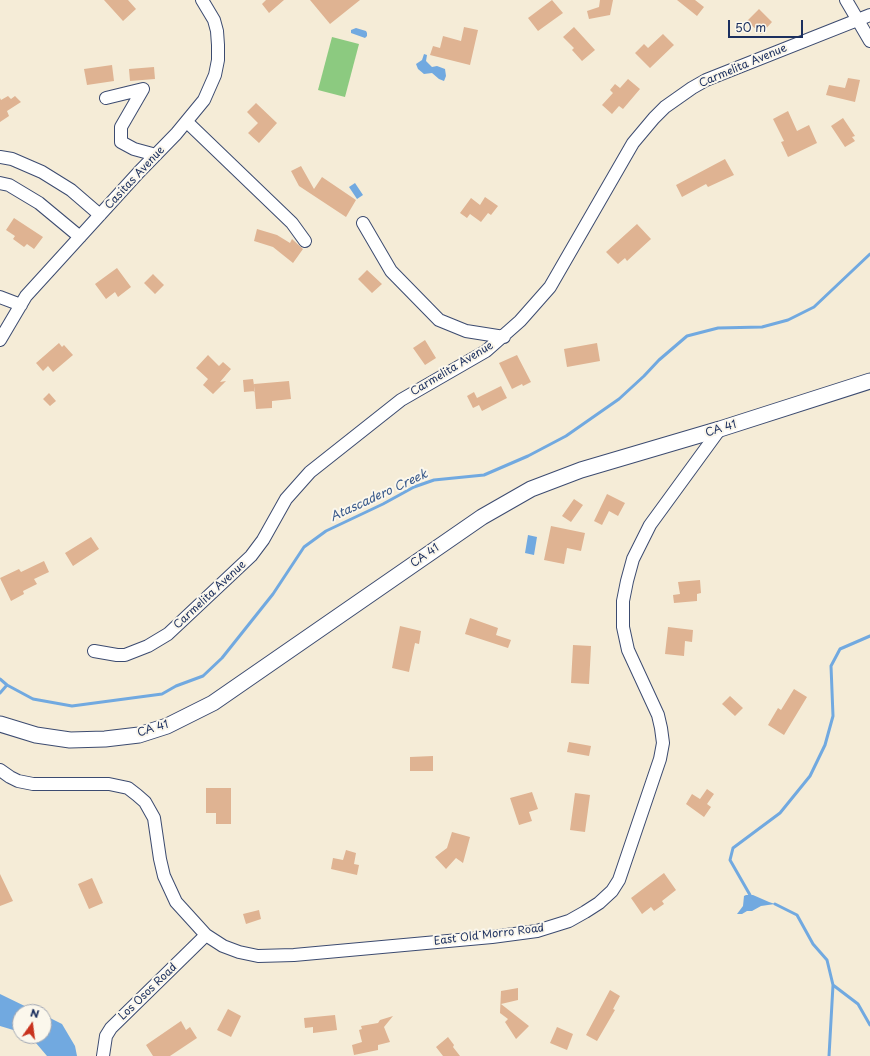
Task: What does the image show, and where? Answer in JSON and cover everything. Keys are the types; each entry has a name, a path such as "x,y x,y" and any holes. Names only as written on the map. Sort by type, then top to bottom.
{"main road":[{"name":"CA 41","path":"0,724 36,735 70,740 105,739 139,735 167,726 213,703 482,516 531,489 581,470 720,429 870,381"}],"street":[{"name":"Casitas Avenue","path":"0,340 26,296 187,122 204,100 215,75 218,60 217,31 214,20 202,0"},
{"path":"846,0 870,41"},
{"name":"Carmelita Avenue","path":"94,651 126,655 148,646 168,634 251,556 263,540 286,499 310,472 401,400 486,351 520,322 550,287 633,144 665,107 687,91 706,80 870,15"},
{"path":"106,98 143,90 121,127 121,142 134,149 156,155"},
{"path":"187,122 292,223 305,241"},
{"path":"0,157 12,159 42,172 71,190 100,215"},
{"path":"0,183 9,185 39,203 80,237"},
{"path":"363,223 391,271 439,320 466,331 504,337"},
{"path":"0,297 21,305"},
{"name":"East Old Morro Road","path":"0,770 10,777 33,784 109,784 128,788 145,802 154,818 160,859 169,889 176,902 206,935 223,946 239,952 258,956 294,955 492,937 537,930 569,921 599,903 612,891 620,880 660,759 663,743 658,715 628,650 625,640 622,616 627,581 633,559 650,525 720,429"},
{"name":"Los Osos Road","path":"103,1056 106,1036 111,1028 206,935"}],"green space":[{"path":"332,37 359,44 345,97 318,90"}],"water":[{"path":"356,28 366,31 367,36 365,38 351,33 351,30"},
{"path":"424,54 427,55 426,61 432,67 437,66 445,69 446,76 444,81 432,73 424,74 418,69 416,64 422,60"},
{"path":"355,183 363,195 357,199 349,187"},
{"path":"528,535 537,537 534,555 525,553"},
{"path":"753,895 775,904 761,906 752,911 737,914 743,906 744,896"},
{"path":"0,994 21,1004 12,1004 12,1030 0,1026"},
{"path":"52,1019 62,1024 75,1046 77,1056 47,1056 37,1044 52,1044"}],"building":[{"path":"104,0 128,0 136,9 123,21"},
{"path":"266,0 284,0 269,13 262,4"},
{"path":"310,0 360,0 330,24"},
{"path":"552,0 563,13 538,31 528,18"},
{"path":"600,0 613,0 610,15 589,19 587,11 599,7"},
{"path":"677,0 695,0 704,7 697,16"},
{"path":"759,9 772,22 761,34 747,21"},
{"path":"464,27 478,30 470,65 430,55 433,46 440,48 443,36 461,41"},
{"path":"574,27 595,50 582,61 572,50 574,48 563,37"},
{"path":"663,34 674,45 650,68 635,53 644,44 648,48"},
{"path":"112,65 114,81 87,85 84,69"},
{"path":"154,67 155,79 130,81 129,69"},
{"path":"848,78 860,80 855,102 826,95 829,85 845,88"},
{"path":"628,79 640,89 623,109 619,106 612,114 602,105 613,93 610,90 615,84 620,88"},
{"path":"8,96 11,99 15,96 21,102 7,111 9,116 0,122 0,98 1,100"},
{"path":"256,103 277,123 259,143 248,133 258,123 247,112"},
{"path":"788,111 797,131 809,125 817,143 788,157 781,142 784,141 773,119"},
{"path":"843,118 855,136 852,137 855,141 845,147 831,126"},
{"path":"725,159 734,175 708,187 706,184 682,197 676,185"},
{"path":"301,166 314,189 322,177 356,200 346,217 299,186 291,171"},
{"path":"485,197 498,206 491,215 488,213 481,222 470,214 467,218 460,213 471,198 480,205"},
{"path":"14,218 43,237 34,249 27,244 24,247 13,239 15,236 6,230"},
{"path":"637,224 651,239 627,261 625,258 618,264 606,252"},
{"path":"257,229 277,235 290,243 292,239 303,249 293,263 273,247 254,241"},
{"path":"117,268 131,287 118,297 115,292 106,299 95,284"},
{"path":"367,270 382,284 372,293 358,279"},
{"path":"153,274 164,285 155,294 144,283"},
{"path":"425,340 436,358 425,365 413,348"},
{"path":"59,343 62,347 64,345 73,355 53,372 48,366 43,371 36,363"},
{"path":"597,343 600,361 567,367 564,349"},
{"path":"208,355 219,366 223,362 231,369 220,382 226,381 213,394 203,385 208,379 196,368"},
{"path":"517,355 531,382 523,386 522,384 512,389 499,363"},
{"path":"253,379 255,391 244,392 243,380"},
{"path":"289,381 291,399 272,401 272,408 256,409 254,384"},
{"path":"501,386 507,398 482,411 479,405 473,408 467,396 474,392 477,398"},
{"path":"49,393 56,401 50,406 43,399"},
{"path":"607,494 625,503 618,516 609,511 602,525 594,521"},
{"path":"574,499 583,505 571,522 562,516"},
{"path":"551,526 585,533 581,551 567,548 564,564 544,560"},
{"path":"91,537 99,549 73,566 65,553"},
{"path":"44,561 49,572 34,579 37,584 23,591 24,594 11,601 0,578 19,569 21,572"},
{"path":"700,580 701,593 697,594 697,601 674,603 673,595 680,594 678,582"},
{"path":"470,618 498,628 496,635 511,640 508,648 465,634"},
{"path":"400,626 421,631 419,644 415,643 409,672 392,668"},
{"path":"668,627 693,630 692,642 685,641 684,656 665,654"},
{"path":"573,645 591,646 589,684 571,683"},
{"path":"794,689 807,697 784,735 768,725 778,708 781,710"},
{"path":"730,696 743,708 735,716 722,704"},
{"path":"569,742 591,746 589,756 567,752"},
{"path":"433,756 433,771 410,771 410,757"},
{"path":"206,788 231,788 231,824 216,824 216,813 206,813"},
{"path":"707,789 714,794 707,804 711,807 704,817 686,804 692,794 700,799"},
{"path":"532,792 538,809 529,812 532,821 519,825 510,798"},
{"path":"575,793 590,795 585,832 570,830"},
{"path":"452,832 470,837 463,863 456,858 446,869 435,857 447,848"},
{"path":"346,850 356,853 354,864 359,865 357,875 331,869 333,858 343,860"},
{"path":"664,873 676,890 662,901 664,904 654,911 651,907 642,914 631,898"},
{"path":"0,874 13,901 0,906"},
{"path":"92,878 103,903 89,909 78,884"},
{"path":"259,910 261,919 246,924 243,914"},
{"path":"518,988 518,1000 501,1004 529,1026 516,1039 505,1022 508,1019 500,1013 501,991"},
{"path":"610,990 620,996 613,1009 615,1010 597,1041 586,1035"},
{"path":"228,1009 241,1016 231,1037 217,1030"},
{"path":"335,1015 337,1030 313,1033 313,1027 305,1028 304,1018"},
{"path":"393,1016 384,1027 390,1042 378,1045 378,1050 354,1055 352,1045 362,1042 359,1030 362,1029 361,1026 378,1023 380,1020"},
{"path":"181,1021 186,1030 190,1027 197,1038 170,1056 153,1056 146,1045"},
{"path":"557,1027 573,1034 567,1050 550,1043"},
{"path":"448,1037 460,1056 443,1056 436,1047"}],"waterway":[{"name":"Atascadero Creek","path":"0,679 7,685 33,699 72,706 162,694 176,686 203,676 222,658 273,594 304,547 326,531 383,504 414,487 434,480 484,475 528,456 566,436 619,399 659,360 687,336 718,328 762,327 788,320 814,307 870,254"},
{"path":"750,895 730,860 733,848 780,813 810,776 825,745 833,716 831,666 840,649 870,636"},
{"path":"0,693 7,685"},
{"path":"775,904 797,915 813,944 827,960 833,985 829,1056"},
{"path":"833,985 858,1004 870,1025"}]}
